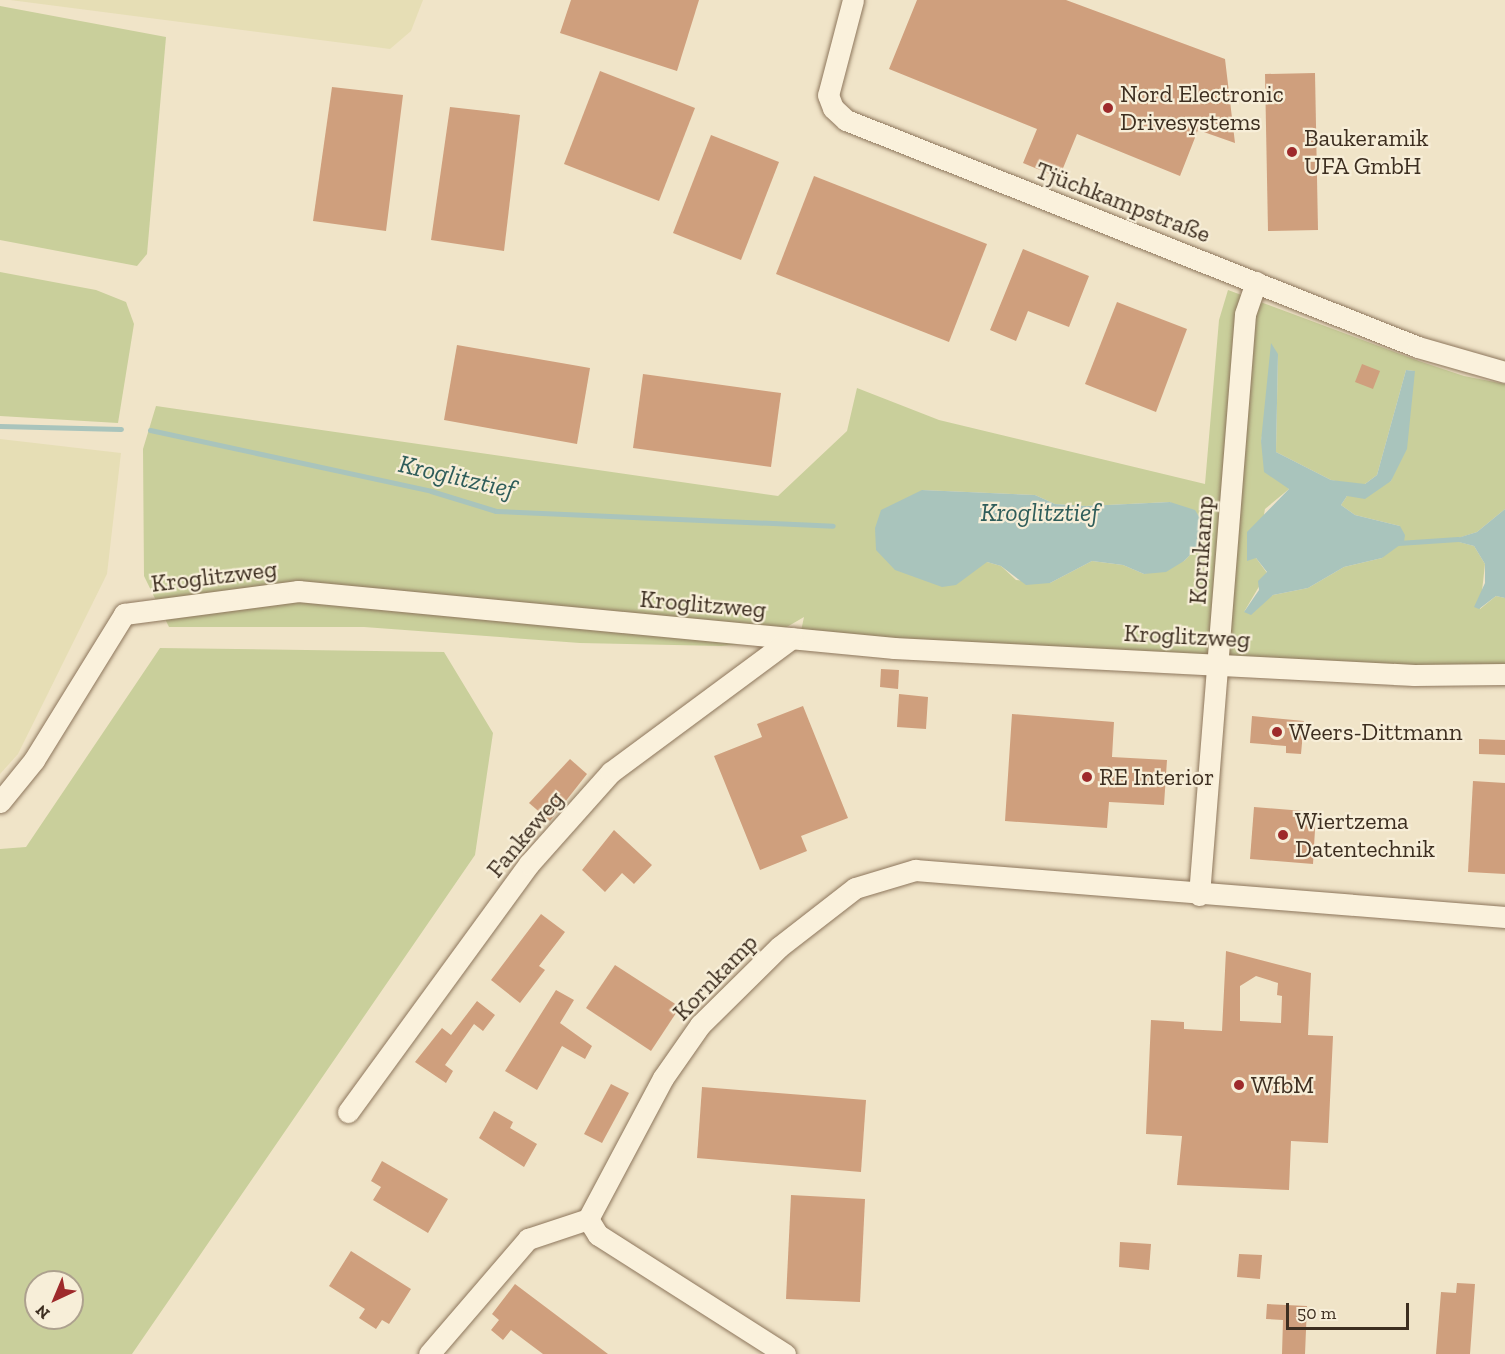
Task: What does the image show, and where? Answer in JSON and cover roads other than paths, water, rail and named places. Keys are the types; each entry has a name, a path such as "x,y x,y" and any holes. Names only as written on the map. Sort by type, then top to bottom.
{"street":[{"name":"Tjüchkampstraße","path":"853,0 828,87 833,108 846,120 1418,347 1505,372"},
{"name":"Kornkamp","path":"1198,895 1245,314 1256,282"},
{"name":"Kroglitzweg","path":"0,802 34,760 124,614 298,591 894,648 1218,663 1414,675 1505,674"},
{"name":"Fankeweg","path":"348,1112 529,864 611,772 792,638"},
{"name":"Kornkamp","path":"588,1219 663,1078 700,1024 779,947 855,888 915,870 1198,895 1505,917"},
{"path":"429,1354 528,1239 588,1219 598,1235 785,1354"}],"water":[{"path":"1271,343 1278,354 1276,452 1331,480 1365,484 1377,475 1406,370 1415,371 1407,449 1391,481 1365,499 1347,496 1341,505 1355,515 1400,526 1405,535 1404,542 1382,558 1344,567 1308,588 1273,595 1251,615 1244,612 1259,590 1258,581 1267,572 1256,558 1247,561 1247,532 1289,489 1264,472 1261,441"},
{"path":"922,490 1035,495 1055,504 1086,506 1170,502 1195,510 1206,528 1200,545 1184,561 1166,572 1144,574 1123,565 1092,561 1050,583 1026,585 1001,566 987,562 956,585 942,587 895,570 876,550 875,528 881,510"},
{"path":"1505,509 1505,598 1496,596 1479,609 1474,607 1485,583 1485,564 1474,546 1451,540 1477,532"}],"waterway":[{"name":"Kroglitztief","path":"0,426 121,429"},
{"name":"Kroglitztief","path":"150,430 431,491 496,511 833,526"},
{"name":"Kroglitztief","path":"1398,543 1458,539"}],"place":[{"name":"Nord Electronic Drivesystems","path":"1108,108"},
{"name":"Baukeramik UFA GmbH","path":"1292,152"},
{"name":"Weers-Dittmann","path":"1277,732"},
{"name":"RE Interior","path":"1087,777"},
{"name":"Wiertzema Datentechnik","path":"1283,835"},
{"name":"WfbM","path":"1239,1085"}]}
